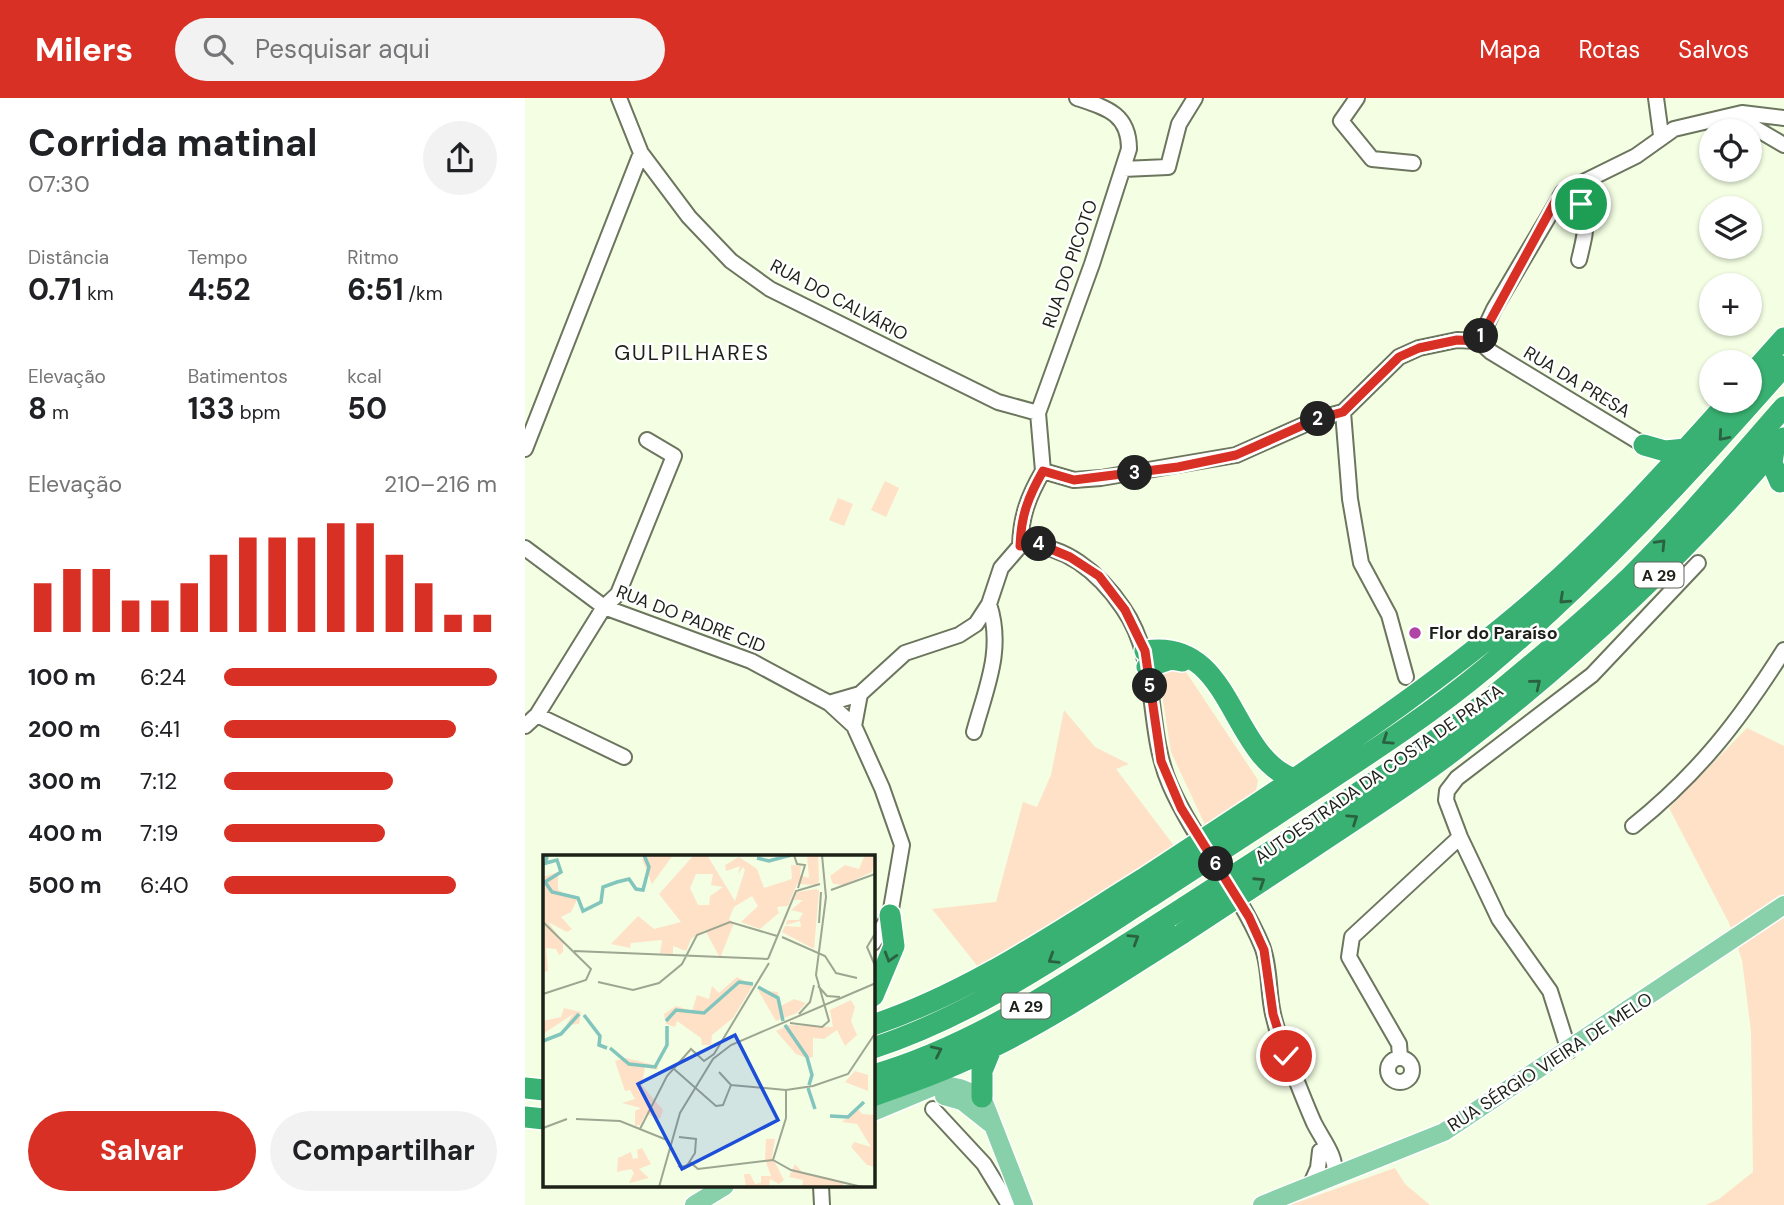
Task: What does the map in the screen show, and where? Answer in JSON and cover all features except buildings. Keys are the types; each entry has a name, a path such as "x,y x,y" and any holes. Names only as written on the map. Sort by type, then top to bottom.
{"highway":[{"path":"1762,363 1784,338"},
{"name":"AUTOESTRADA DA COSTA DE PRATA","path":"1265,807 1426,714 1485,669 1557,606 1672,494 1784,366"},
{"name":"AUTOESTRADA DA COSTA DE PRATA","path":"1290,851 1502,689 1575,626 1629,577 1692,513 1784,407"},
{"name":"A 29","path":"875,1047 934,1023 1027,976 1265,807 1294,779 1417,696 1526,607 1653,484 1718,413"},
{"path":"1779,444 1772,463 1782,484"},
{"name":"A 29","path":"875,1095 945,1070 991,1049 1051,1016 1176,925 1453,751 1590,640 1660,574 1750,480 1779,444"},
{"path":"1644,445 1665,451 1686,449"},
{"path":"1644,445 1654,463 1653,484"},
{"path":"1750,480 1782,484"},
{"path":"1146,659 1171,650 1200,663 1271,767 1294,779"},
{"path":"1146,659 1184,661 1195,670 1265,775 1265,807"},
{"name":"A 29","path":"875,1024 926,1005 1148,888"},
{"path":"875,991 894,946 890,915"},
{"name":"A 29","path":"875,1075 918,1060 1003,1019 1176,925"},
{"path":"982,1097 982,1071 991,1049"},
{"path":"525,1088 543,1090"},
{"path":"525,1117 543,1119"}],"main road":[{"name":"RUA SÉRGIO VIEIRA DE MELO","path":"1262,1205 1444,1132 1784,905"},
{"path":"875,1111 940,1084 982,1097 990,1111 992,1124 1024,1205"},
{"path":"919,1094 961,1101 992,1124"},
{"path":"695,1205 722,1188"}],"street":[{"name":"RUA DO CALVÁRIO","path":"619,98 641,153 708,239 730,261 770,289 998,402 1038,414"},
{"name":"RUA DO PICOTO","path":"1043,471 1038,414 1092,264 1129,149 1129,131 1118,116 1077,98"},
{"path":"1123,169 1168,167 1179,124 1195,98"},
{"path":"1357,98 1341,121 1372,159 1413,163"},
{"path":"1656,98 1661,135"},
{"path":"829,703 860,694 905,653 958,635 976,624 989,604 1001,568 1020,546 1021,520 1028,497 1043,471 1074,480 1236,455 1317,419 1343,412 1399,357 1419,348 1457,340 1479,341 1556,200 1568,188 1636,156 1661,135 1695,122 1742,113 1777,117"},
{"path":"1726,117 1764,133 1769,139 1782,141"},
{"path":"1764,133 1764,121 1777,117"},
{"path":"525,449 641,153"},
{"path":"1568,188 1581,204 1587,222 1579,260"},
{"name":"RUA DA PRESA","path":"1479,341 1491,352 1644,445"},
{"path":"1343,412 1350,499 1361,563 1389,615 1406,677"},
{"path":"525,726 537,715 604,607 618,594 674,456 647,440"},
{"path":"1020,546 1039,544 1070,557 1099,576 1125,610 1146,659 1161,761 1181,808 1249,917 1264,950 1273,1014 1286,1056 1324,1149 1335,1164 1335,1176"},
{"name":"RUA DO PADRE CID","path":"525,548 604,607 678,636 723,649 829,703 853,726 882,788 902,845 890,915"},
{"path":"1569,1051 1550,991 1499,919 1460,837 1446,800 1450,784 1592,675 1698,563"},
{"path":"974,732 997,647 995,623 989,604"},
{"path":"1633,826 1664,801 1732,730 1784,650"},
{"path":"853,726 860,694"},
{"path":"537,715 624,757"},
{"path":"1400,1057 1399,1044 1349,957 1348,945 1352,937 1460,837"},
{"path":"875,940 890,915"},
{"path":"933,1109 984,1164 1009,1205"},
{"path":"1324,1149 1361,1165"},
{"path":"1310,1186 1324,1149"}],"shaded area":[{"path":"885,481 899,488 886,517 871,510"},
{"path":"838,498 853,504 844,526 829,520"},
{"path":"1166,669 1183,669 1186,672 1258,780 1255,796 1207,829 1171,752 1160,681"},
{"path":"1064,710 1095,747 1129,764 1116,769 1175,847 1030,942 979,968 932,909 996,902 1023,802 1037,807 1051,775"},
{"path":"1747,728 1784,746 1784,1205 1706,1205 1719,1199 1753,1172 1751,1031 1742,960 1729,923 1669,808"},
{"path":"1395,1168 1405,1184 1430,1205 1290,1205"}],"place":[{"name":"Flor do Paraíso","path":"1415,633"}],"district":[{"name":"GULPILHARES","path":"692,353"}],"route":[{"path":"1286,1056 1273,1014 1264,950 1249,917 1181,808 1161,761 1145,651 1125,610 1099,576 1070,557 1039,544 1020,546 1021,520 1028,497 1043,471 1074,480 1101,478 1236,455 1317,419 1343,412 1399,357 1419,348 1457,340 1479,341 1494,309 1556,200 1568,188 1581,204"}]}
